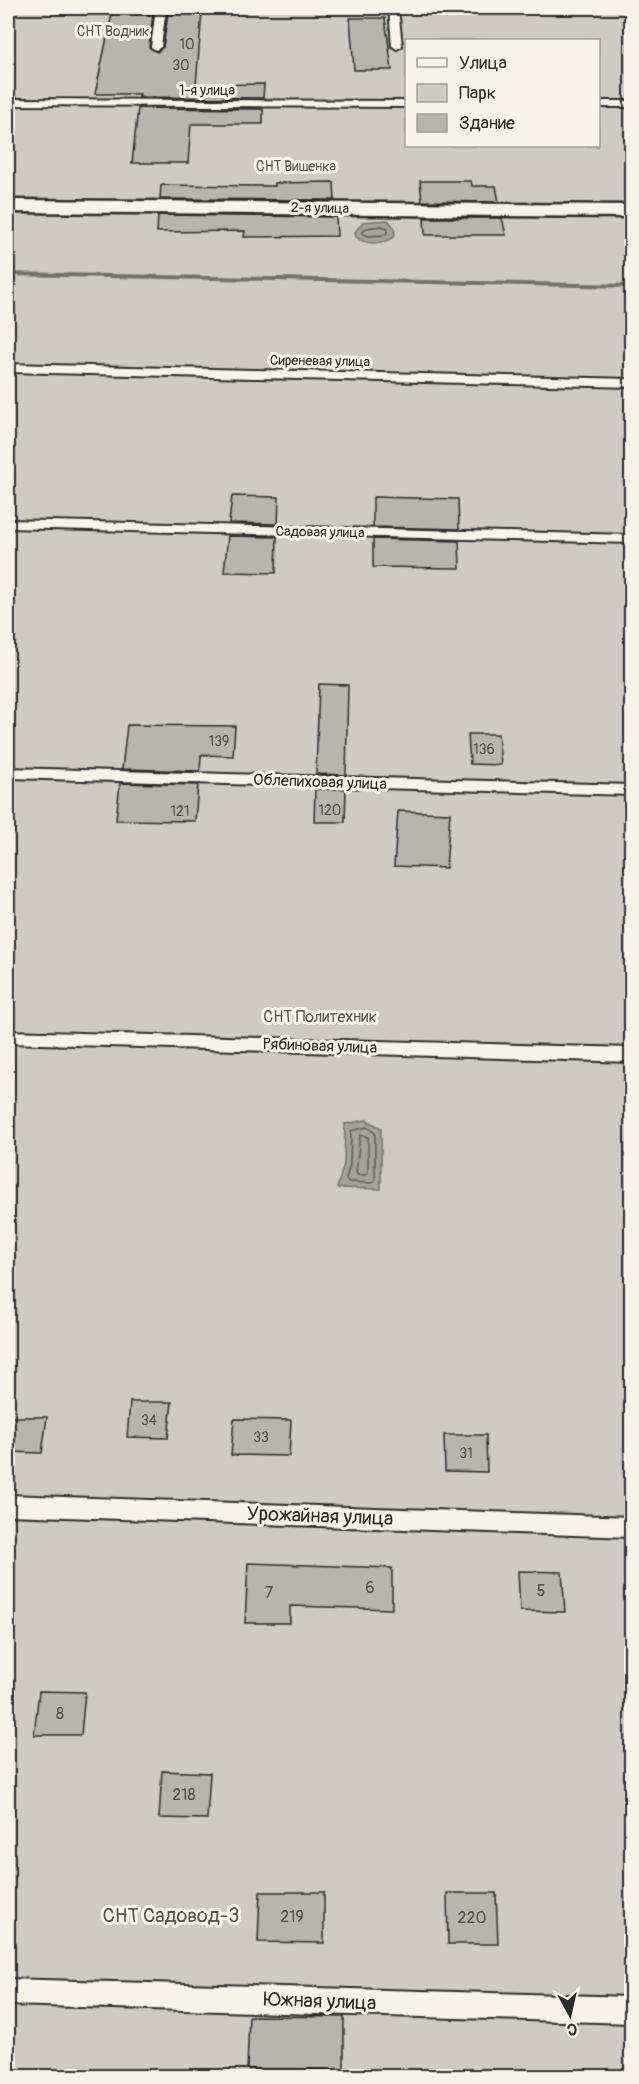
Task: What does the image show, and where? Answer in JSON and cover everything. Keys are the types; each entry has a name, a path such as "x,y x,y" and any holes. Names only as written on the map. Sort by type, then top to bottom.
{"street":[{"name":"2-я улица","path":"8,206 632,211"}],"lane":[{"path":"156,47 161,8"},
{"path":"393,8 397,46"},
{"name":"1-я улица","path":"8,102 405,104"},
{"path":"600,104 632,104"},
{"name":"Сиреневая улица","path":"8,368 632,383"},
{"name":"Садовая улица","path":"8,524 632,539"},
{"name":"Облепиховая улица","path":"8,773 632,790"},
{"name":"Рябиновая улица","path":"8,1037 632,1055"},
{"name":"Урожайная улица","path":"8,1505 632,1527"},
{"name":"Южная улица","path":"8,1992 632,2010"}],"green space":[{"name":"СНТ Политехник","path":"8,8 631,8 631,2076 8,2076"}],"water":[{"path":"388,220 394,227 395,236 391,239 370,243 356,237 355,232 363,222"},
{"path":"367,1120 381,1128 381,1189 337,1188 344,1164 345,1124"}],"building":[{"path":"202,13 196,85 264,84 263,98 139,97 140,94 95,94 112,14 153,14 149,47 157,52 163,47 168,14"},
{"path":"350,18 385,18 392,70 354,70"},
{"path":"138,108 263,109 263,124 191,124 188,163 132,163"},
{"path":"420,181 471,181 472,186 496,186 499,202 422,201"},
{"path":"275,183 334,183 335,200 160,199 161,185 275,186"},
{"path":"158,215 336,217 337,236 244,237 245,231 157,232"},
{"path":"424,218 502,218 506,235 425,235"},
{"path":"232,496 279,497 278,524 229,523"},
{"path":"373,497 458,499 459,529 373,527"},
{"path":"228,536 277,537 276,573 224,572"},
{"path":"373,539 459,541 460,568 373,567"},
{"path":"319,684 348,685 346,775 316,774"},
{"path":"127,725 235,726 233,756 201,755 200,771 122,769"},
{"path":"468,734 498,734 501,765 470,764"},
{"path":"120,783 198,785 195,821 116,820"},
{"path":"315,789 346,789 345,822 314,822"},
{"path":"398,811 450,813 446,868 394,866"},
{"path":"130,1402 172,1402 168,1438 127,1437"},
{"path":"8,1417 47,1417 42,1453 8,1452"},
{"path":"234,1419 291,1420 289,1456 231,1455"},
{"path":"444,1435 486,1435 487,1472 445,1471"},
{"path":"248,1563 392,1568 392,1609 290,1606 290,1623 245,1623"},
{"path":"518,1571 562,1572 565,1612 520,1611"},
{"path":"39,1691 85,1692 81,1735 34,1735"},
{"path":"162,1771 210,1773 207,1819 159,1818"},
{"path":"260,1892 324,1892 324,1943 258,1942"},
{"path":"447,1893 496,1893 498,1944 448,1944"},
{"path":"249,2016 344,2017 344,2070 247,2069"}],"waterway":[{"path":"8,274 632,286"}],"park label":[{"name":"СНТ Водник","path":"113,31"},
{"name":"СНТ Вишенка","path":"296,166"},
{"name":"СНТ Садовод-3","path":"171,1915"}]}
